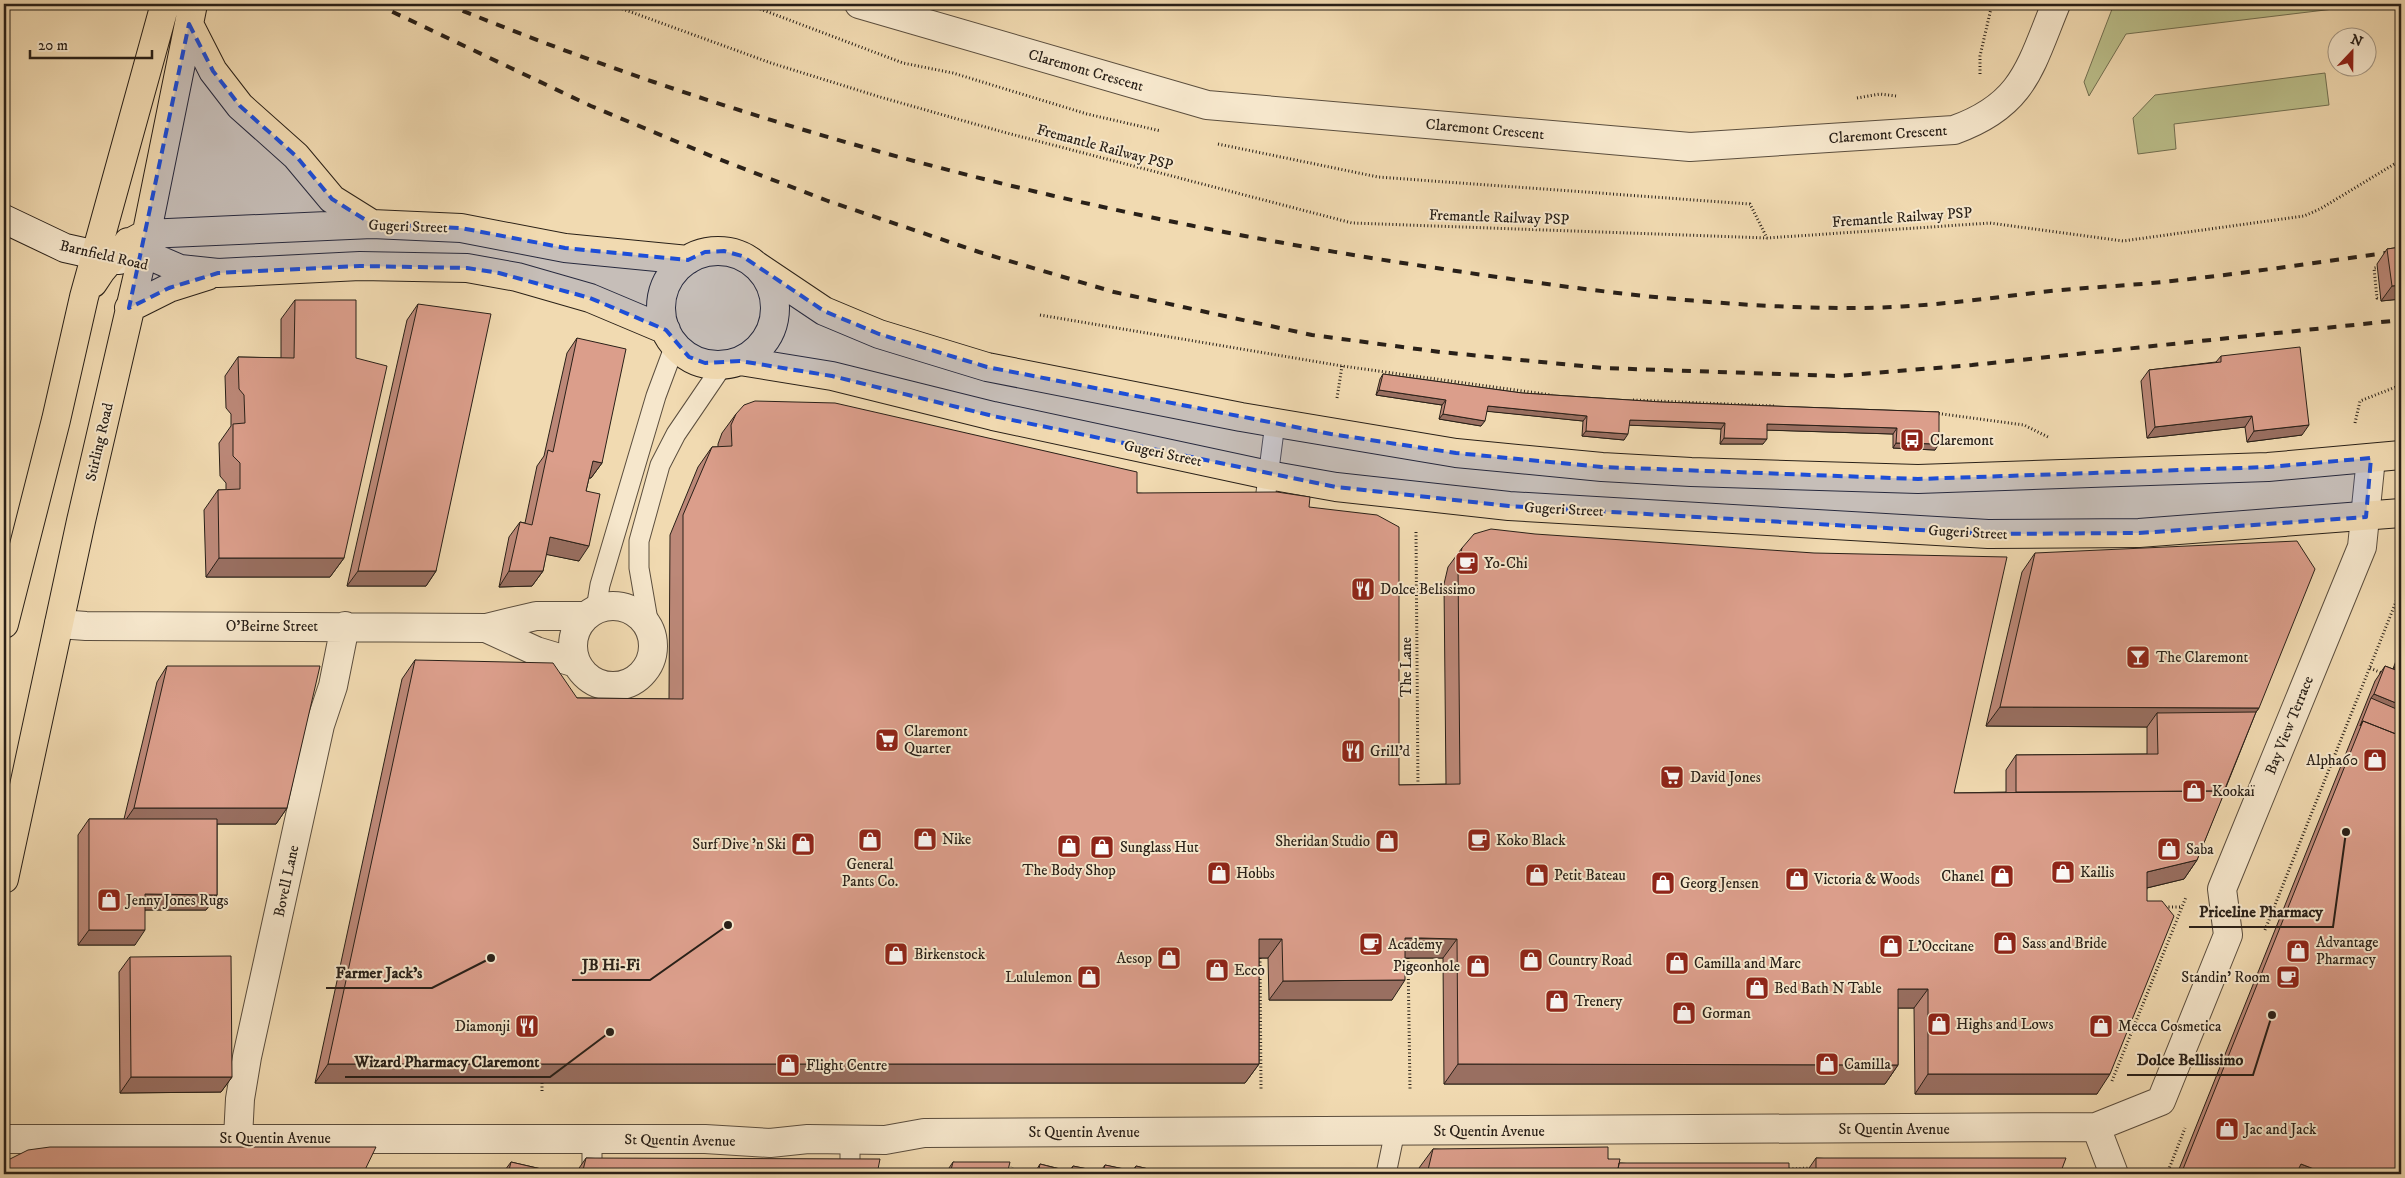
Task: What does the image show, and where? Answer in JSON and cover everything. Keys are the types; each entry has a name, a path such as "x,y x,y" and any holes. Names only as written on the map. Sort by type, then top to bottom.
{"main road":[{"path":"165,4 112,200 118,228 127,251 180,269 218,273 360,266 467,268 517,277 590,298 671,338 689,356 705,363 731,363 755,352 768,338 774,320 775,300 769,282 757,266"},
{"path":"191,14 213,71 240,106 296,156 332,199 372,224"},
{"name":"Stirling Road","path":"6,862 129,308 127,251 191,14"},
{"name":"Gugeri Street","path":"127,251 372,224 461,228 565,248 688,260"},
{"path":"4,624 56,420 84,297 100,271 127,251"},
{"path":"671,338 662,315 662,299 667,284 676,270 688,260 705,252 724,251 742,256 824,311 888,337 987,367 1275,423 1456,453 1602,467 1701,472 1918,478 2268,467 2401,455"},
{"path":"129,308 169,288 218,273"},
{"name":"Gugeri Street","path":"731,363 832,376 993,416 1268,475 1336,487 1509,506 1988,534 2139,533 2401,513"}],"street":[{"name":"Claremont Crescent","path":"859,4 1207,105 1690,147 1954,130 1977,122 1996,109 2026,77 2056,4"},
{"name":"Barnfield Road","path":"4,219 65,248 127,251"},
{"name":"Bay View Terrace","path":"2161,1101 2228,935 2222,888 2362,547 2371,458"},
{"path":"618,606 629,609 640,616 649,626 653,652 649,664 642,675 631,682 619,686 599,684 583,673 576,663 573,637 578,625 591,613 618,606"},
{"name":"O'Beirne Street","path":"59,624 86,626 486,628 536,616 591,613"},
{"name":"Bovell Lane","path":"238,1138 240,1100 247,1058 320,725 332,686 345,626"},
{"name":"O'Beirne Street","path":"486,628 536,651 576,663"},
{"name":"St Quentin Avenue","path":"4,1139 704,1139 765,1151 808,1139 885,1140 924,1133 2096,1127 2161,1101"},
{"path":"2096,1127 2114,1174"}],"lane":[{"path":"591,613 659,389 671,338"},
{"path":"649,626 639,568 639,541 660,465 676,434 731,363"},
{"path":"1261,533 1275,423"},
{"path":"1386,1174 1395,1131"},
{"path":"592,1139 592,1174"},
{"path":"850,1139 850,1174"}],"path":[{"name":"Fremantle Railway PSP","path":"609,4 771,63 880,98 1352,223 1767,238 1990,223 2040,228 2106,239 2140,240 2304,216 2320,209 2401,160"},
{"path":"747,4 903,63 953,73 1087,114 1162,132"},
{"path":"1980,78 1980,56 1992,4"},
{"path":"1848,100 1880,94 1898,96"},
{"path":"1210,142 1378,178 1750,204 1767,238"},
{"path":"2383,267 2374,268 2378,298 2385,297"},
{"path":"1040,315 1342,366 1562,397"},
{"path":"2354,431 2360,401 2401,385"},
{"path":"1631,400 1780,407"},
{"path":"1925,412 2024,425 2052,439"},
{"name":"The Lane","path":"1416,531 1418,794"},
{"path":"2263,935 2401,590"},
{"path":"2370,668 2386,674"},
{"path":"2162,907 2181,907"},
{"path":"1260,958 1261,1090"},
{"path":"1408,958 1410,1089"},
{"path":"542,1082 542,1090"},
{"path":"2166,1174 2189,1119"},
{"path":"1790,1162 1790,1174"},
{"path":"1790,1169 1817,1168"}],"highlighted area":[{"path":"189,24 213,71 240,106 296,156 332,199 372,224 461,228 565,248 688,260 705,252 724,251 742,256 824,311 879,334 987,367 1331,434 1456,453 1602,467 1918,479 2268,467 2371,458 2366,517 2139,533 1988,534 1509,506 1336,487 993,416 832,376 740,361 705,363 689,357 666,330 590,298 499,273 467,268 360,266 218,273 169,288 129,308"}],"green space":[{"path":"2114,4 2375,4 2126,34 2089,96 2084,82"},
{"path":"2325,73 2329,105 2174,124 2176,149 2138,154 2133,118 2155,95"}],"building":[{"path":"2401,247 2401,285 2392,286 2387,249"},
{"path":"295,300 356,300 356,358 387,366 344,558 219,558 218,490 240,489 240,463 233,456 233,424 245,423 244,395 239,389 238,357 294,358"},
{"path":"418,304 491,314 436,571 358,571"},
{"path":"577,338 626,349 602,463 593,461 586,491 600,494 589,546 550,537 543,571 509,571 520,522 532,525 548,450 553,452"},
{"path":"2300,347 2309,425 2254,431 2252,416 2155,427 2149,370 2221,362 2221,356"},
{"path":"1383,374 1522,393 1661,402 1939,412 1939,444 1896,443 1897,428 1767,424 1767,439 1724,438 1725,423 1630,420 1628,434 1586,431 1587,416 1488,406 1485,421 1443,414 1446,400 1379,390"},
{"name":"Claremont Quarter","path":"755,401 835,403 1137,472 1137,493 1277,492 1310,497 1309,507 1377,515 1399,527 1399,785 1460,784 1458,564 1462,548 1474,534 1491,529 1535,534 1814,553 2007,557 1954,793 2225,791 2197,860 2147,872 2147,901 2162,901 2174,916 2110,1074 1928,1074 1928,989 1898,989 1898,1065 1458,1064 1457,939 1421,938 1405,938 1405,980 1283,981 1282,939 1259,939 1259,1064 328,1064 415,660 553,663 577,698 683,699 683,515 712,447 732,446 731,425 736,414 744,405"},
{"name":"The Claremont","path":"2297,541 2315,569 2259,708 2000,707 2035,553"},
{"path":"2401,651 2401,672 2394,669"},
{"path":"167,666 320,666 287,808 134,808"},
{"path":"2385,666 2401,672 2401,705 2374,694"},
{"path":"2371,698 2401,711 2401,736 2363,721 2360,726"},
{"path":"2256,712 2224,791 2016,792 2016,755 2158,754 2157,713"},
{"path":"2363,721 2401,736 2401,1174 2327,1174 2301,1164 2296,1174 2181,1174"},
{"path":"89,819 217,819 217,895 145,894 145,930 89,930"},
{"path":"231,956 232,1077 131,1077 130,957"},
{"path":"50,1147 376,1147 363,1174 4,1174 4,1163 6,1161 28,1150"},
{"path":"1608,1147 1608,1159 1620,1159 1617,1174 1427,1174 1433,1149"},
{"path":"586,1158 880,1159 877,1174 582,1174"},
{"path":"1816,1158 2066,1158 2060,1174 1816,1174"},
{"path":"511,1162 563,1174 508,1174"},
{"path":"953,1162 1010,1162 1007,1174 950,1174"},
{"path":"1619,1163 1789,1163 1789,1174 1617,1174"},
{"path":"1040,1164 1071,1172 1073,1166 1103,1172 1105,1165 1134,1171 1136,1166 1169,1174 1038,1174"}],"railway":[{"path":"376,4 591,106 716,158 828,201 979,252 1114,292 1312,335 1440,352 1603,368 1837,376 1972,365 2401,320"},
{"path":"446,4 566,51 688,94 936,167 1062,198 1188,225 1315,249 1592,290 1642,296 1792,307 1892,307 2058,290 2172,281 2401,251"}],"place":[{"name":"Claremont","path":"1912,440"},
{"name":"Yo-Chi","path":"1467,563"},
{"name":"Dolce Belissimo","path":"1363,589"},
{"name":"The Claremont","path":"2138,657"},
{"name":"Claremont Quarter","path":"887,740"},
{"name":"Grill'd","path":"1353,751"},
{"name":"Alpha60","path":"2375,760"},
{"name":"David Jones","path":"1672,777"},
{"name":"Kookaï","path":"2194,791"},
{"name":"Priceline Pharmacy","path":"2346,832"},
{"name":"Nike","path":"925,839"},
{"name":"General Pants Co.","path":"870,840"},
{"name":"Koko Black","path":"1479,840"},
{"name":"Sheridan Studio","path":"1387,841"},
{"name":"Surf Dive 'n Ski","path":"803,844"},
{"name":"The Body Shop","path":"1069,846"},
{"name":"Sunglass Hut","path":"1102,847"},
{"name":"Saba","path":"2169,849"},
{"name":"Kailis","path":"2063,872"},
{"name":"Hobbs","path":"1219,873"},
{"name":"Petit Bateau","path":"1537,875"},
{"name":"Chanel","path":"2002,876"},
{"name":"Victoria & Woods","path":"1797,879"},
{"name":"Georg Jensen","path":"1663,883"},
{"name":"Jenny Jones Rugs","path":"109,900"},
{"name":"JB Hi-Fi","path":"728,925"},
{"name":"Sass and Bride","path":"2005,943"},
{"name":"Academy","path":"1371,944"},
{"name":"L'Occitane","path":"1891,946"},
{"name":"Advantage Pharmacy","path":"2298,951"},
{"name":"Birkenstock","path":"896,954"},
{"name":"Farmer Jack's","path":"491,958"},
{"name":"Aesop","path":"1169,958"},
{"name":"Country Road","path":"1531,960"},
{"name":"Camilla and Marc","path":"1677,963"},
{"name":"Pigeonhole","path":"1478,966"},
{"name":"Ecco","path":"1217,970"},
{"name":"Lululemon","path":"1089,977"},
{"name":"Standin' Room","path":"2288,977"},
{"name":"Bed Bath N Table","path":"1757,988"},
{"name":"Trenery","path":"1557,1001"},
{"name":"Gorman","path":"1684,1013"},
{"name":"Dolce Bellissimo","path":"2272,1015"},
{"name":"Highs and Lows","path":"1939,1024"},
{"name":"Diamonji","path":"527,1026"},
{"name":"Mecca Cosmetica","path":"2101,1026"},
{"name":"Wizard Pharmacy Claremont","path":"610,1032"},
{"name":"Camilla","path":"1827,1064"},
{"name":"Flight Centre","path":"788,1065"},
{"name":"Jac and Jack","path":"2227,1129"}]}
